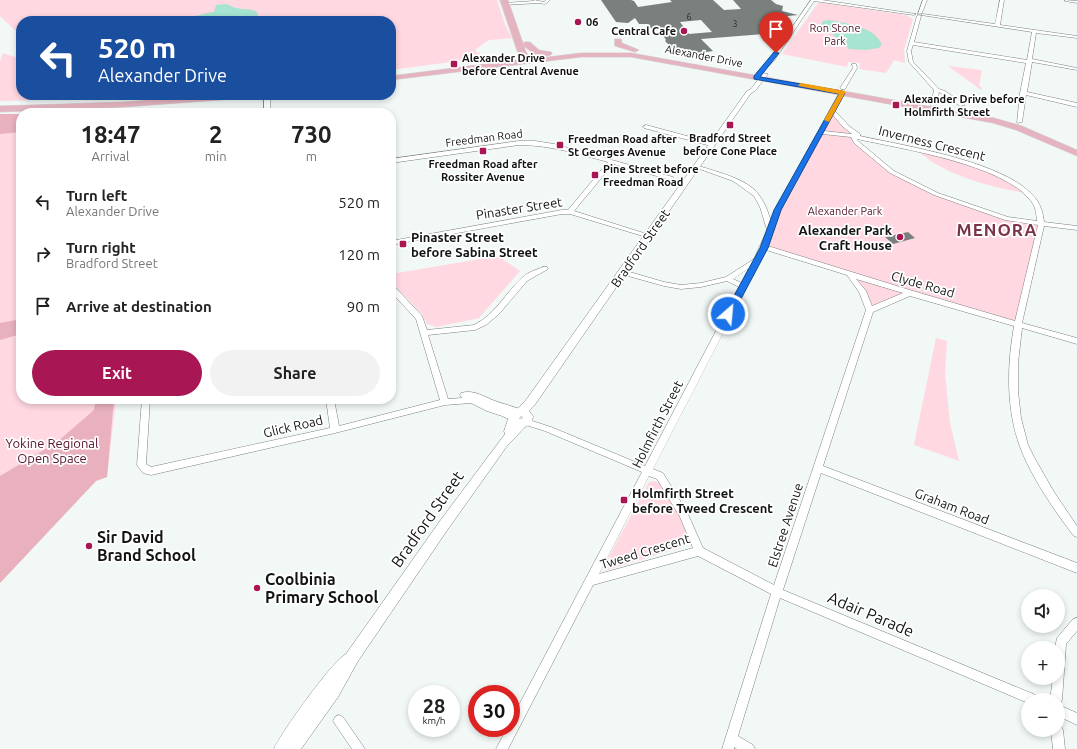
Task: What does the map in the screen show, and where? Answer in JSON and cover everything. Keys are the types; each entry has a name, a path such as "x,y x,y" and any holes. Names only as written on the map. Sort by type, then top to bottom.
{"main road":[{"path":"508,2 527,55 538,52 548,54"},
{"path":"618,41 620,46 636,51"},
{"name":"Alexander Drive","path":"396,77 527,55 598,49 636,51 760,76"},
{"name":"Alexander Drive","path":"396,72 506,59 527,55 611,54 645,57 1019,120 1077,147"},
{"name":"Alexander Drive","path":"843,90 1007,124 1077,153"},
{"path":"0,103 125,100"},
{"path":"41,108 123,106 198,100"},
{"path":"0,109 16,109"}],"street":[{"path":"508,2 536,1 545,3 548,0"},
{"path":"814,0 845,2 1034,32 1077,37"},
{"name":"Bradford Street","path":"292,749 333,692 353,656 712,144 749,92 753,90 760,76 772,65 772,60 814,0"},
{"path":"925,0 919,14 909,51 911,62 937,90 962,105"},
{"path":"997,26 1002,0"},
{"path":"1067,0 1077,2"},
{"path":"1019,120 1034,32"},
{"path":"911,44 1077,69"},
{"name":"Holmfirth Street","path":"502,749 756,260 764,248 778,210 821,132 854,68 854,65"},
{"path":"933,105 937,90"},
{"path":"1023,94 1077,105"},
{"path":"832,110 849,130 868,140"},
{"path":"646,127 712,144"},
{"name":"Inverness Crescent","path":"821,132 853,136 946,157 991,171 1015,184 1033,199 1040,209 1041,224 1017,324 1012,376 1016,412 1024,445 1046,487 1077,533"},
{"path":"853,136 856,142 892,172 936,194 1007,219 1077,228"},
{"name":"Freedman Road","path":"396,160 527,142 550,145 671,178"},
{"path":"868,153 871,147 882,143"},
{"path":"570,212 611,162"},
{"path":"697,167 743,184 756,195 770,229"},
{"path":"762,207 778,210"},
{"name":"Pinaster Street","path":"396,242 555,212 570,212 648,236"},
{"name":"Clyde Road","path":"764,248 910,293 1077,341"},
{"path":"623,272 652,281 681,287 701,285 728,279 756,260"},
{"path":"424,333 475,327 483,324 492,318 527,278 545,269"},
{"path":"850,275 862,291 870,310 910,293"},
{"path":"728,279 743,286"},
{"path":"396,293 419,318 445,402"},
{"name":"Elstree Avenue","path":"729,744 777,592 870,310"},
{"name":"Glick Road","path":"146,404 142,465 146,470 151,471 335,430 445,402 472,400 490,409 521,418"},
{"path":"331,404 335,430"},
{"name":"Tweed Crescent","path":"521,418 660,476 684,515 699,551 589,581"},
{"name":"Graham Road","path":"818,468 1077,568"},
{"name":"Adair Parade","path":"699,551 777,592 1021,695"},
{"path":"1062,641 1077,623"},
{"name":"Bradford Street","path":"281,749 334,674 353,656"},
{"path":"1065,713 1077,719"},
{"path":"339,721 360,749"},
{"path":"1058,737 1059,749"},
{"path":"729,744 749,749"}],"green space":[{"path":"0,0 497,0 505,25 512,38 489,40 476,49 476,52 488,57 396,69 396,16 16,16 16,31 0,16"},
{"name":"Ron Stone Park","path":"818,3 906,15 913,19 904,50 905,63 894,60 886,73 859,69 860,63 848,62 847,67 782,54"},
{"path":"3,53 16,57 16,100 38,100 0,101 0,61"},
{"path":"948,66 982,70 979,86 982,88 981,90"},
{"name":"Alexander Park","path":"832,110 849,130 868,139 854,137 875,159 914,184 1007,219 1041,224 1017,324 910,293 870,310 850,275 764,247 770,229"},
{"name":"Yokine Regional Open Space","path":"0,114 16,114 16,404 115,404 107,477 96,481 0,583"},
{"path":"0,114 16,114 16,132 0,134"},
{"path":"918,151 991,171 1027,193 999,188 955,174 941,167"},
{"path":"498,256 520,271 479,318 437,327 427,324 421,313 396,287 396,273"},
{"path":"16,320 16,335 0,340 0,323"},
{"path":"936,338 947,341 945,373 950,423 959,461 914,445"},
{"path":"95,404 114,404 107,477 96,481 0,583 0,476 57,442 94,410"},
{"path":"655,481 660,484 677,511 686,535 684,543 679,548 607,570 604,566 649,482"}],"shaded area":[{"path":"228,4 236,8 257,12 258,16 194,16 214,12 216,5"},
{"path":"828,20 851,24 866,29 878,38 882,44 879,48 866,50 849,49 821,24 823,21"}],"building":[{"path":"601,0 631,0 634,1 638,7 672,2 670,0 713,0 724,10 741,9 733,0 771,0 776,4 783,6 782,11 798,15 770,18 773,22 764,23 770,30 762,31 765,34 701,39 713,51 689,55 685,51 676,52 665,41 666,40 659,29 652,30 648,24 639,24 635,18 628,23 616,22","holes":["701,20 712,32 689,34 680,22"]},
{"name":"Alexander Park Craft House","path":"908,232 915,238 893,244 885,237"}],"slow traffic":[{"path":"801,85 842,93 827,120"}],"place":[{"name":"06","path":"578,22"},
{"name":"Central Cafe","path":"684,31"},
{"name":"Alexander Drive before Central Avenue","path":"454,64"},
{"name":"Alexander Drive before Holmfirth Street","path":"896,105"},
{"name":"Bradford Street before Cone Place","path":"730,125"},
{"name":"Freedman Road after St Georges Avenue","path":"560,145"},
{"name":"Freedman Road after Rossiter Avenue","path":"483,151"},
{"name":"Pine Street before Freedman Road","path":"595,175"},
{"name":"Alexander Park Craft House","path":"900,237"},
{"name":"Pinaster Street before Sabina Street","path":"403,244"},
{"name":"Holmfirth Street before Tweed Crescent","path":"624,500"},
{"name":"Sir David Brand School","path":"89,546"},
{"name":"Coolbinia Primary School","path":"257,588"}],"district":[{"name":"MENORA","path":"997,230"}],"route":[{"path":"728,314 756,260 764,248 778,210 842,93 798,84 756,78 767,63 772,60 776,53"}]}
